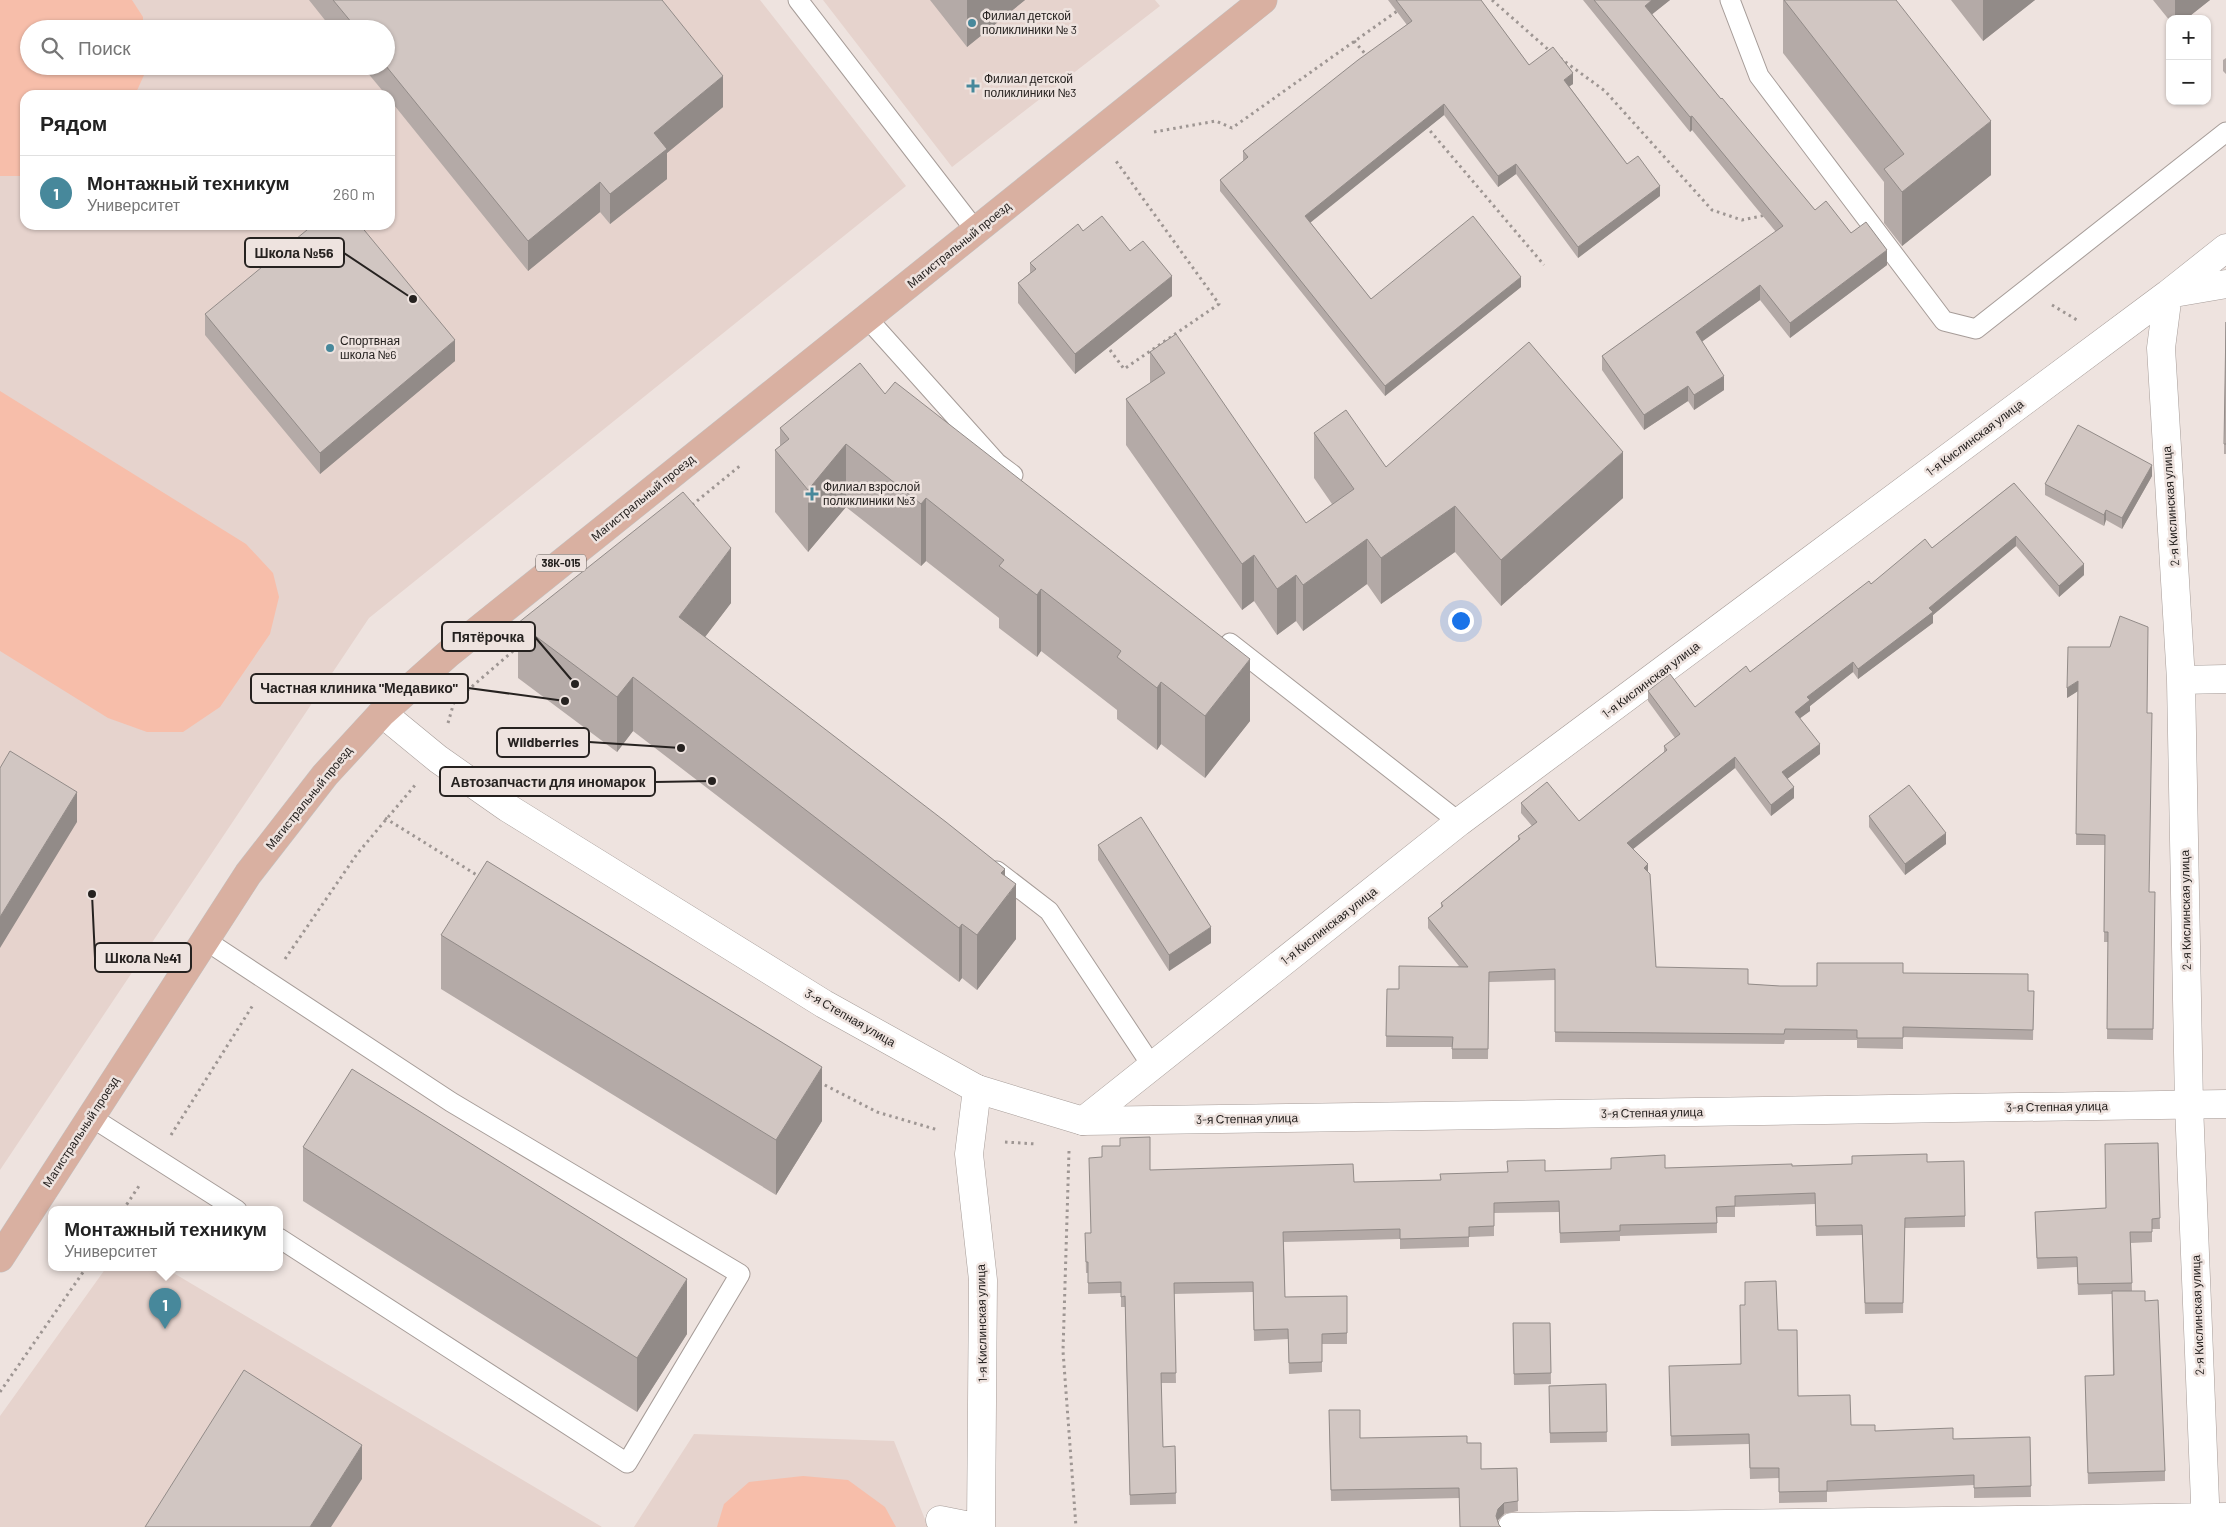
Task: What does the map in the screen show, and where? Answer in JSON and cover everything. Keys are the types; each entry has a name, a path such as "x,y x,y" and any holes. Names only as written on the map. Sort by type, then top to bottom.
{"main road":[{"name":"Магистральный проезд","path":"0,1258 248,874 325,775 382,713 448,654 1263,0"}],"street":[{"name":"1-я Кислинская улица","path":"1082,1121 1459,822 2168,294 2226,248"},
{"path":"2168,294 2226,284"},
{"name":"2-я Кислинская улица","path":"2168,294 2161,348 2181,680 2189,1105 2212,1520"},
{"path":"2181,680 2226,679"},
{"name":"3-я Степная улица","path":"382,713 438,759 508,808 824,1004 977,1089 1082,1121 2226,1104"},
{"name":"1-я Кислинская улица","path":"977,1089 969,1154 983,1280 981,1527"},
{"path":"940,1520 975,1527"},
{"path":"1512,1527 2212,1520"}],"lane":[{"path":"798,0 976,231"},
{"path":"1730,0 1758,76 1944,322 1976,329 2226,132"},
{"path":"867,318 997,463 1028,487"},
{"path":"1214,632 1459,822"},
{"path":"986,862 1049,910 1152,1066"},
{"path":"205,940 451,1102 740,1274 627,1463 283,1241"},
{"path":"91,1116 231,1206"}],"path":[{"path":"1492,0 1548,50 1605,91 1712,210 1742,220 1771,214"},
{"path":"1149,133 1216,121 1232,128 1406,5"},
{"path":"1354,42 1373,64"},
{"path":"1424,123 1544,264"},
{"path":"1108,167 1122,155"},
{"path":"1110,350 1124,369 1219,304 1116,160"},
{"path":"2026,290 2108,338"},
{"path":"684,511 746,462"},
{"path":"279,967 357,854 385,818 438,759 454,702 523,642"},
{"path":"385,818 486,881"},
{"path":"126,1206 234,1031 257,999"},
{"path":"818,1081 877,1112 971,1139 1040,1145"},
{"path":"1069,1147 1063,1351 1076,1527"},
{"path":"0,1392 84,1271"}],"shaded area":[{"path":"0,0 760,0 906,186 369,618 0,1170"},
{"path":"0,0 132,0 143,20 20,20 20,75 144,75 137,90 20,90 20,176 0,176"},
{"name":"Филиал детской поликлиники №3","path":"823,0 1155,0 1160,6 952,167"},
{"path":"0,391 246,544 273,573 279,597 270,634 220,707 183,732 147,732 108,718 0,651"},
{"path":"104,1271 170,1271 602,1527 0,1527 0,1416"},
{"path":"694,1434 894,1441 928,1527 634,1527"},
{"path":"803,1476 848,1480 885,1507 896,1527 717,1527 724,1504 749,1482"}],"building":[{"path":"333,0 662,0 723,76 654,133 667,149 610,194 600,182 528,241 393,75 395,75 395,20 350,20"},
{"path":"1396,0 1481,0 1529,65 1553,47 1573,73 1564,80 1627,164 1638,156 1660,186 1578,247 1516,164 1498,176 1444,104 1305,216 1371,299 1473,216 1521,277 1385,386 1220,180 1248,157 1243,151 1358,60 1412,21"},
{"path":"1594,0 1652,0 1645,6 1815,210 1826,201 1851,233 1866,222 1887,250 1790,323 1760,285 1696,332 1724,376 1694,395 1688,386 1644,415 1602,356 1783,226"},
{"path":"1784,0 1896,0 1991,121 1902,192 1884,169 1904,154"},
{"path":"1102,216 1130,251 1143,241 1172,276 1075,354 1018,283 1036,269 1030,263 1078,224 1083,231"},
{"name":"Спортвная школа №6","path":"307,230 364,230 455,340 320,453 205,314"},
{"path":"2226,322 2226,444 2224,444"},
{"path":"1176,334 1306,523 1354,489 1314,433 1346,410 1386,467 1529,342 1623,452 1501,560 1455,506 1381,558 1367,539 1303,585 1296,575 1277,589 1254,555 1242,564 1126,399 1165,373 1150,352"},
{"path":"860,363 885,394 895,382 1250,659 1205,716 1161,682 1157,688 1117,657 1121,651 1041,589 1037,595 999,566 1004,560 926,498 921,504 846,444 808,490 775,450 789,439 780,428"},
{"path":"2078,425 2152,465 2122,518 2106,510 2104,515 2045,484"},
{"path":"2014,483 2084,564 2059,586 2016,536 1929,608 1933,612 1858,669 1853,662 1807,697 1810,700 1795,712 1820,744 1782,772 1794,787 1771,805 1735,757 1627,843 1648,864 1644,868 1650,874 1656,967 1748,969 1748,984 1780,986 1817,986 1817,963 1903,963 1903,973 2028,974 2028,991 2034,991 2033,1030 1903,1027 1903,1038 1857,1038 1857,1030 1785,1029 1784,1034 1555,1032 1555,969 1489,972 1488,1049 1452,1049 1453,1037 1386,1036 1387,989 1399,989 1399,966 1468,967 1428,918 1443,906 1441,903 1520,839 1518,836 1537,822 1521,803 1547,782 1579,821 1667,750 1664,746 1680,734 1648,691 1670,674 1695,707 1746,666 1750,672 1869,581 1871,584 1925,539 1932,548"},
{"path":"683,492 731,548 679,617 1005,869 1001,873 1016,884 977,935 962,924 959,928 633,677 617,697 518,623"},
{"path":"2120,616 2148,627 2147,713 2152,713 2149,892 2155,892 2153,1029 2107,1029 2108,932 2104,932 2105,835 2076,834 2078,681 2067,688 2068,647 2110,647"},
{"path":"10,751 77,792 0,917 0,768"},
{"path":"1909,785 1946,833 1905,864 1869,816"},
{"path":"1141,817 1211,927 1169,955 1098,845"},
{"path":"487,861 822,1067 776,1140 441,935"},
{"path":"352,1069 687,1279 637,1358 303,1147"},
{"path":"1150,1137 1150,1170 1353,1164 1354,1182 1441,1180 1440,1174 1508,1172 1507,1161 1545,1160 1545,1171 1611,1169 1611,1158 1665,1155 1665,1168 1852,1164 1852,1156 1927,1154 1927,1162 1964,1161 1965,1216 1905,1218 1903,1303 1865,1303 1862,1225 1816,1226 1815,1193 1735,1196 1735,1206 1716,1207 1717,1223 1620,1225 1620,1231 1560,1233 1559,1201 1494,1203 1494,1226 1469,1227 1469,1237 1400,1239 1400,1229 1283,1232 1285,1297 1347,1296 1347,1333 1322,1334 1322,1362 1289,1363 1288,1329 1254,1330 1253,1282 1174,1283 1176,1373 1161,1373 1163,1447 1175,1446 1176,1493 1130,1495 1125,1296 1121,1297 1121,1282 1088,1283 1085,1233 1091,1233 1089,1158 1102,1157 1102,1146 1120,1146 1120,1138"},
{"path":"2158,1143 2160,1218 2152,1219 2152,1232 2130,1232 2132,1283 2078,1284 2077,1257 2037,1258 2035,1212 2106,1208 2105,1144"},
{"path":"1776,1281 1778,1330 1797,1330 1798,1396 1850,1395 1851,1425 1875,1425 1875,1431 1953,1428 1953,1439 2030,1437 2031,1486 1974,1488 1974,1475 1827,1481 1827,1491 1779,1492 1779,1468 1750,1468 1749,1434 1671,1436 1669,1366 1741,1364 1740,1305 1745,1305 1745,1282"},
{"path":"2112,1291 2145,1291 2145,1301 2158,1300 2165,1471 2088,1473 2085,1376 2114,1375"},
{"path":"1513,1323 1550,1323 1551,1373 1514,1374"},
{"path":"244,1370 362,1445 310,1527 145,1527"},
{"path":"1606,1384 1607,1432 1550,1433 1549,1386"},
{"path":"1329,1410 1360,1410 1360,1438 1467,1436 1467,1443 1481,1443 1481,1469 1517,1468 1518,1501 1504,1503 1498,1509 1496,1516 1501,1527 1460,1527 1459,1488 1331,1490"}],"place":[{"name":"Филиал детской поликлиники № 3","path":"972,23"},
{"name":"Филиал детской поликлиники №3","path":"973,86"},
{"name":"Школа №56","path":"413,299"},
{"name":"Спортвная школа №6","path":"330,348"},
{"name":"Филиал взрослой поликлиники №3","path":"812,494"},
{"name":"Пятёрочка","path":"575,684"},
{"name":"Частная клиника \"Медавико\"","path":"565,701"},
{"name":"Wildberries","path":"681,748"},
{"name":"Автозапчасти для иномарок","path":"712,781"},
{"name":"Школа №41","path":"92,894"},
{"name":"Монтажный техникум","path":"165,1329"}]}
